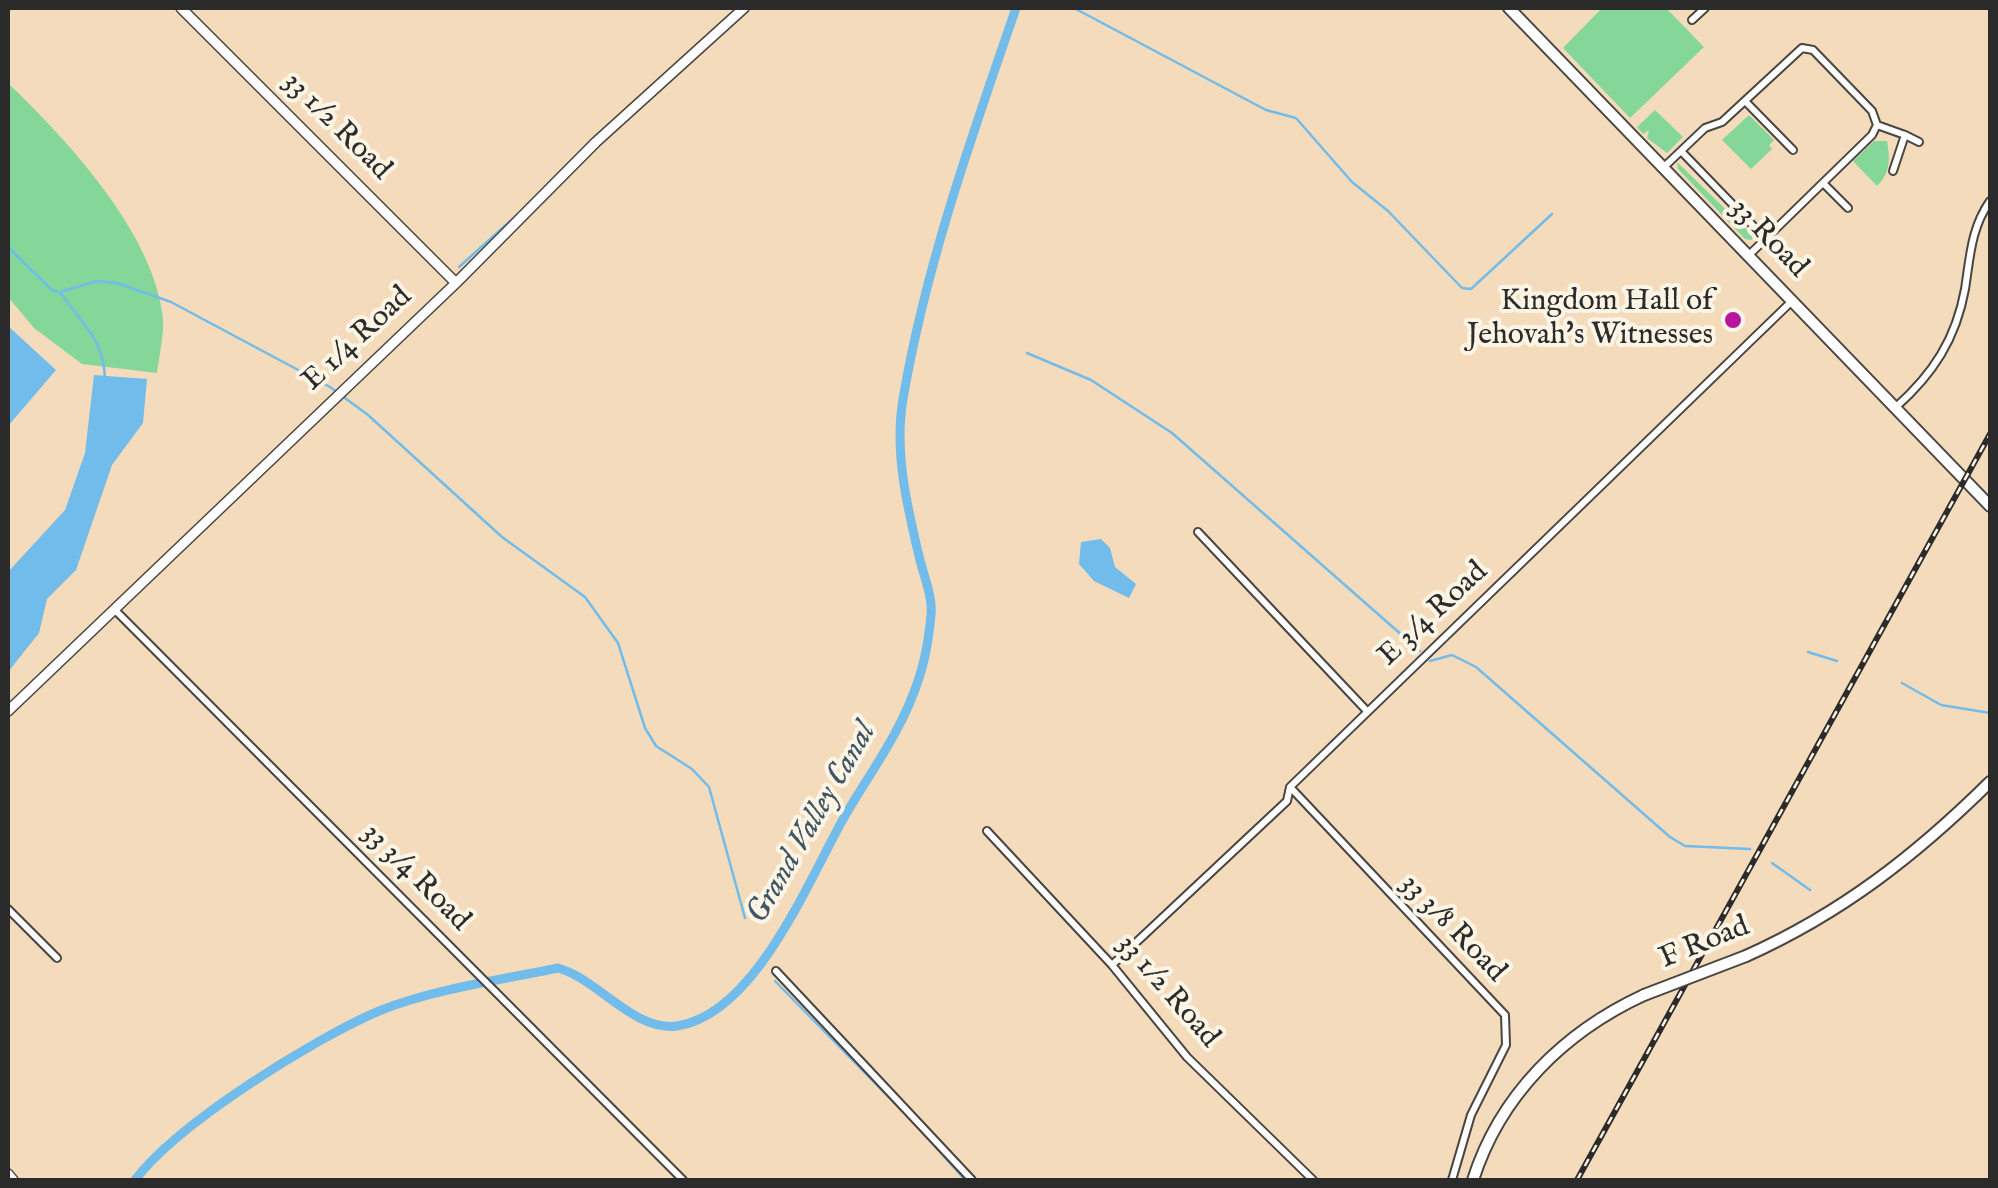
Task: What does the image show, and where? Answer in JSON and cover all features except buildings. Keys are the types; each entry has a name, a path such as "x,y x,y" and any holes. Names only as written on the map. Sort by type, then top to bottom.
{"main road":[{"name":"33 Road","path":"1509,8 1990,506"},
{"name":"F Road","path":"1473,1180 1500,1120 1535,1072 1590,1024 1644,995 1746,956 1855,899 1917,851 1990,782"}],"street":[{"name":"33 1/2 Road","path":"180,8 456,283"},
{"name":"E 1/4 Road","path":"8,711 456,283 596,142 744,8"},
{"path":"1692,20 1705,8"},
{"path":"1664,167 1745,101 1798,50 1813,50 1872,111 1877,125 1872,136 1750,255"},
{"path":"1745,101 1793,150"},
{"path":"1877,125 1919,142"},
{"path":"1893,171 1905,136"},
{"path":"1680,151 1766,239"},
{"path":"1823,183 1848,208"},
{"path":"1895,407 1930,374 1951,339 1977,223 1990,201"},
{"name":"E 3/4 Road","path":"1112,966 1287,801 1290,787 1366,710 1793,300"},
{"path":"1198,532 1366,710"},
{"name":"33 3/4 Road","path":"113,608 683,1180"},
{"name":"33 3/8 Road","path":"1290,787 1505,1015 1506,1045 1471,1116 1452,1180"},
{"name":"33 1/2 Road","path":"987,832 1112,966 1187,1057 1314,1180"},
{"path":"8,909 56,958"},
{"path":"776,972 972,1180"},
{"path":"8,1174 13,1180"}],"green space":[{"path":"1602,8 1666,8 1704,47 1630,118 1563,48"},
{"path":"8,83 105,190 144,254 163,319 157,373 82,364 34,328 8,297"},
{"path":"1655,110 1683,137 1667,153 1647,138 1649,130 1643,134 1637,127"},
{"path":"1749,115 1774,140 1769,145 1772,149 1751,169 1722,140"},
{"path":"1874,141 1887,141 1889,153 1887,170 1877,186 1853,161"},
{"path":"1677,162 1753,236 1752,240 1745,239 1678,169"}],"water":[{"path":"8,326 56,370 8,426"},
{"path":"94,375 147,379 143,423 112,465 76,570 47,599 39,633 8,672 8,572 65,510 85,453"},
{"path":"1101,539 1110,548 1115,567 1136,584 1129,598 1094,581 1079,564 1081,542"}],"waterway":[{"name":"Grand Valley Canal","path":"135,1180 182,1134 248,1085 319,1041 400,1003 558,968 646,1021 677,1026 706,1016 732,997 756,970 798,905 895,733 923,665 931,608 903,478 903,399 937,250 1016,8"},
{"path":"1074,8 1266,110 1296,118 1352,182 1388,211 1462,288 1471,289 1552,214"},
{"path":"459,267 517,215"},
{"path":"8,247 53,291 60,292 83,322 100,352 105,379"},
{"path":"60,292 97,281 117,283 171,302 330,387 368,415 502,537 585,597 618,643 645,728 656,746 692,769 709,787 745,918"},
{"path":"1027,353 1091,380 1172,433 1420,651"},
{"path":"1808,652 1837,661"},
{"path":"1430,661 1452,655 1476,667 1685,846 1750,849"},
{"path":"1902,683 1941,705 1990,713"},
{"path":"1772,863 1810,890"},
{"path":"775,981 914,1123"},
{"path":"923,1133 965,1180"}],"railway":[{"path":"1577,1180 1990,434"}],"place":[{"name":"Kingdom Hall of Jehovah's Witnesses","path":"1733,320"}]}
